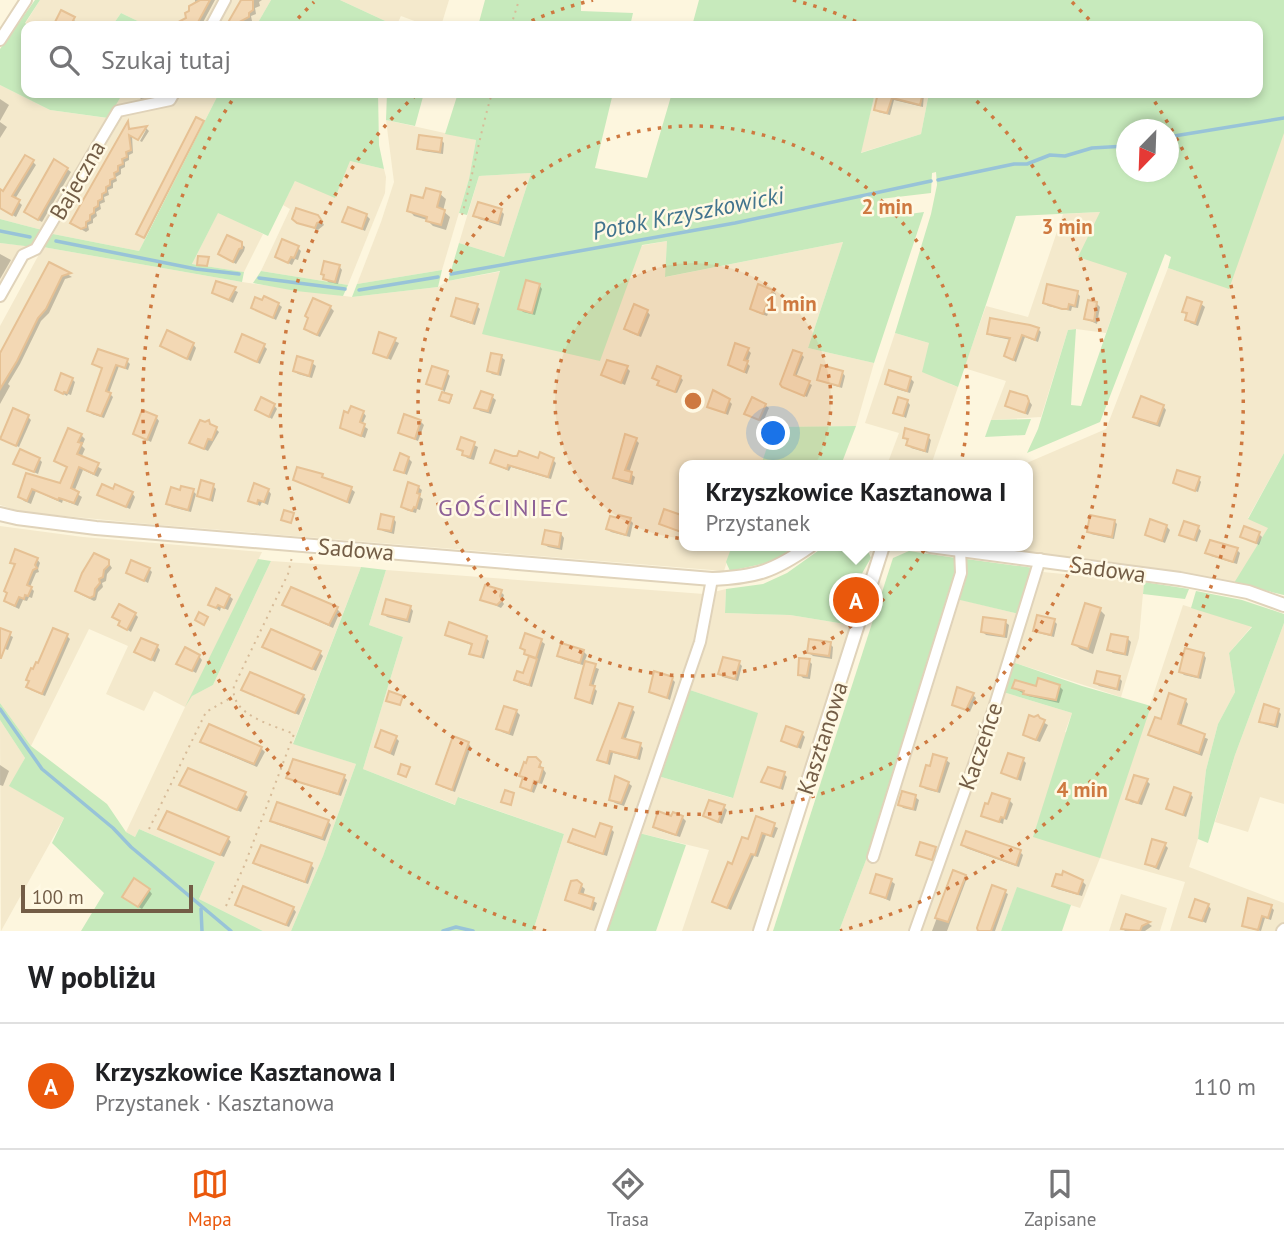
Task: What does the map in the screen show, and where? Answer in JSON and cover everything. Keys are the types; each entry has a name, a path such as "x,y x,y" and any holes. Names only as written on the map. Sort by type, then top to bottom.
{"street":[{"path":"0,40 26,0"},
{"path":"214,21 225,0"},
{"name":"Bajeczna","path":"0,296 23,255 36,250 118,111 171,98"},
{"name":"Sadowa","path":"0,514 17,519 96,528 712,579 750,575 774,569 802,551"},
{"name":"Kasztanowa","path":"760,931 881,551"},
{"path":"873,857 961,573 960,551"},
{"name":"Sadowa","path":"976,551 1224,587 1248,592 1284,605"},
{"name":"Kaczeńce","path":"915,931 991,715 1040,559"},
{"path":"601,931 700,642 712,579"}],"path":[{"path":"513,21 519,0"},
{"path":"462,215 491,98"},
{"path":"226,906 294,734 251,716 240,707 233,696 234,686 288,574 293,555 298,552"},
{"path":"149,829 206,712 233,696"}],"shaded area":[{"path":"40,0 271,0 259,21 138,21 121,13 115,21 27,21"},
{"path":"340,0 449,0 443,21 414,21 401,16 398,21 385,21"},
{"path":"0,85 21,96 21,98 50,110 107,118 120,98 216,98 139,251 53,234 117,126 108,118 42,230 0,219"},
{"path":"874,98 928,98 921,134 860,153"},
{"path":"386,120 476,140 469,179 442,270 357,284 394,182"},
{"path":"1284,133 1284,453 1248,518 1284,534 1284,595 1254,586 1151,568 1022,551 1033,551 1033,460 1106,429 1168,268 1228,288"},
{"path":"350,161 384,169 386,177 385,193 348,285 261,271 290,209 283,205 295,181"},
{"path":"531,173 504,257 459,243 479,176"},
{"path":"218,212 263,234 244,272 192,264"},
{"path":"1100,212 1127,273 1106,333 1068,330 1041,417 991,420 1006,381 964,368 986,306 1028,317 1063,214"},
{"path":"667,241 666,277 843,242 808,348 874,363 856,426 775,427 763,460 679,460 679,551 730,551 724,571 148,524 22,512 0,505 0,326 43,247 242,282 352,297 438,287 448,281"},
{"path":"0,243 27,246 0,296"},
{"path":"895,333 929,343 950,384 958,387 933,460 889,460 899,433 865,423"},
{"path":"0,526 83,537 262,552 191,696 213,685 271,561 361,567 293,743 356,764 323,856 291,931 263,931 199,899 215,862 139,829 135,837 126,832 185,707 154,691 144,711 106,694 128,646 89,629 31,746 0,703"},
{"path":"386,570 704,594 696,642 595,931 533,931 564,834 459,797 456,805 363,769 403,637 369,625"},
{"path":"1043,572 1144,582 1139,638 1121,697 1012,662"},
{"path":"726,589 725,613 790,615 851,625 752,931 682,931 709,850 639,833 658,776 732,798 757,713 690,690 704,644 714,592"},
{"path":"950,597 1019,614 959,799 910,931 839,931 874,839"},
{"path":"1183,605 1252,626 1229,653 1235,692 1218,724 1206,770 1198,839 1189,867 1284,903 1284,924 1276,931 1170,931 1185,882 1100,858 1080,908 1017,888 1001,931 921,931 1003,692 1072,713 1065,732 1134,753"},
{"path":"1284,623 1284,804 1260,797 1248,832 1215,822 1235,755"},
{"path":"0,720 25,758 10,786 64,818 1,931"},
{"path":"1121,894 1167,908 1160,931 1109,931"}],"green space":[{"path":"35,0 40,0 26,21 21,21 21,96 0,85 0,49"},
{"path":"271,0 340,0 385,21 259,21"},
{"path":"485,0 581,0 581,11 633,13 631,21 479,21"},
{"path":"699,0 1284,0 1284,133 1229,289 1168,268 1171,257 1165,254 1100,422 1027,453 1038,429 1068,330 1076,329 1071,405 1081,406 1127,273 1078,257 1100,212 1016,216 958,387 922,372 929,343 895,333 931,214 937,185 936,172 932,173 931,193 880,199 880,218 924,212 874,363 808,348 843,242 665,277 667,241 642,245 600,361 482,334 500,271 448,281 459,243 504,257 531,173 479,176 467,215 459,213 476,140 445,134 456,98 612,98 595,168 647,178 671,98 874,98 861,153 921,134 928,98 1263,98 1263,21 693,21"},
{"path":"121,13 138,21 115,21"},
{"path":"26,98 120,98 108,118 50,110"},
{"path":"216,98 378,98 379,145 384,169 350,161 335,198 295,181 268,236 218,213 192,264 244,272 242,282 43,247 53,234 139,251"},
{"path":"387,98 423,98 415,126 386,120"},
{"path":"0,219 42,230 33,247 0,243"},
{"path":"442,270 438,287 352,297 357,284"},
{"path":"261,271 348,285 343,296 253,283"},
{"path":"1031,419 1025,435 985,437 991,420"},
{"path":"856,426 843,460 763,460 774,427"},
{"path":"1284,453 1284,595 1234,583 1268,528 1248,519"},
{"path":"730,551 791,551 776,561 730,571 726,562"},
{"path":"818,551 868,551 871,558 855,590 851,625 790,615 725,613 726,589 763,584 787,573"},
{"path":"909,551 956,558 957,573 874,839 839,931 773,931 893,558"},
{"path":"258,559 271,561 213,685 192,696 185,707"},
{"path":"966,559 1034,568 1019,614 956,599"},
{"path":"361,567 386,570 369,625 403,637 363,769 455,805 458,797 564,834 533,931 291,931 323,856 356,764 293,744"},
{"path":"1144,582 1189,589 1185,599 1143,594"},
{"path":"1196,591 1242,600 1284,614 1284,623 1235,755 1208,843 1198,839 1206,770 1218,724 1235,692 1229,653 1252,627 1191,608"},
{"path":"1012,662 1151,706 1100,858 1033,837 1072,713 1003,692"},
{"path":"690,690 758,713 733,798 658,776"},
{"path":"0,703 31,746 107,804 126,832 135,837 139,829 215,862 199,899 263,931 81,931 104,893 52,843 64,818 9,786 25,758 0,720"},
{"path":"639,833 686,845 656,931 606,931"},
{"path":"1017,887 1071,905 1062,931 1001,931"}],"building":[{"path":"200,0 210,0 199,21 180,21 186,18 185,13 189,11 189,6"},
{"path":"241,0 253,0 253,10 249,17 241,21 229,21"},
{"path":"61,10 75,17 73,21 56,21"},
{"path":"877,98 892,98 887,113 874,110"},
{"path":"892,98 922,98 920,105"},
{"path":"196,117 204,121 144,238 136,234"},
{"path":"128,121 129,129 147,126 138,140 129,135 131,150 126,152 127,157 122,159 123,164 118,166 118,171 114,173 115,178 110,180 98,206 94,208 94,213 90,215 90,220 86,222 86,227 81,229 70,223"},
{"path":"419,135 442,138 440,152 417,149"},
{"path":"25,155 34,160 12,196 20,200 12,215 0,208 0,189 3,191"},
{"path":"54,159 68,168 38,220 24,212"},
{"path":"426,188 441,192 437,207 445,210 441,225 407,211 411,195 423,198"},
{"path":"478,202 502,209 498,223 473,216"},
{"path":"348,207 367,214 362,229 342,222"},
{"path":"296,208 318,215 322,221 317,223 315,228 297,223 292,219"},
{"path":"227,235 242,242 242,248 233,262 218,254"},
{"path":"282,239 299,246 294,258 291,257 288,263 275,257"},
{"path":"198,256 209,257 207,266 197,265"},
{"path":"324,261 340,265 335,282 323,279 324,275 321,274"},
{"path":"49,262 71,273 62,276 0,389 0,353"},
{"path":"526,280 540,284 532,313 518,309"},
{"path":"216,281 236,287 229,300 212,293"},
{"path":"758,284 773,290 763,314 750,309"},
{"path":"1047,284 1078,291 1075,306 1069,304 1068,309 1062,309 1043,303"},
{"path":"264,296 279,303 273,318 251,308 255,297 262,300"},
{"path":"1187,297 1202,302 1195,323 1185,320 1187,313 1182,312"},
{"path":"313,298 331,306 317,335 304,329 308,318 305,316"},
{"path":"456,298 478,304 472,323 451,316"},
{"path":"1088,300 1097,302 1094,321 1084,319"},
{"path":"634,304 648,310 638,335 624,329"},
{"path":"990,318 1039,328 1035,340 1022,335 1013,360 1004,356 1010,338 987,334"},
{"path":"167,330 194,343 187,359 160,346"},
{"path":"379,332 396,338 387,358 373,353"},
{"path":"242,334 265,344 257,362 235,352"},
{"path":"735,343 749,348 744,360 748,361 744,372 728,365"},
{"path":"98,349 128,359 125,368 116,365 106,391 111,393 101,416 87,411 102,368 92,364"},
{"path":"793,350 802,353 794,375 810,381 804,396 780,384"},
{"path":"491,353 502,355 498,374 487,371"},
{"path":"297,356 313,361 309,376 293,371"},
{"path":"607,360 628,366 621,383 601,375"},
{"path":"821,365 843,371 839,386 817,380"},
{"path":"432,366 448,371 442,389 426,384"},
{"path":"657,366 681,376 675,392 657,385 659,381 652,378"},
{"path":"889,370 911,377 907,391 885,384"},
{"path":"61,373 73,378 67,393 63,394 55,390"},
{"path":"713,390 730,399 725,413 707,407"},
{"path":"481,391 493,395 488,411 474,408"},
{"path":"1010,391 1027,396 1029,401 1025,413 1005,406"},
{"path":"442,392 452,395 449,403 439,400"},
{"path":"1141,396 1164,405 1157,424 1133,417"},
{"path":"261,397 275,404 269,417 255,410"},
{"path":"752,397 766,404 759,420 744,414"},
{"path":"898,397 908,400 903,416 893,413"},
{"path":"351,406 364,411 360,422 365,424 361,436 340,428 344,411 348,413"},
{"path":"13,408 29,415 16,446 0,439"},
{"path":"142,410 157,416 147,440 133,434"},
{"path":"404,414 421,420 415,439 398,433"},
{"path":"200,420 209,420 210,424 217,427 212,440 208,439 204,449 189,443"},
{"path":"68,428 82,434 78,442 82,443 77,454 99,463 94,474 79,467 71,488 79,492 74,503 59,498 58,500 32,489 27,501 18,497 26,473 60,483 67,467 54,461"},
{"path":"905,428 929,435 925,451 906,445 908,439 903,438"},
{"path":"625,434 637,438 625,470 632,472 630,482 613,478"},
{"path":"461,437 475,442 470,457 462,455 463,451 457,449"},
{"path":"20,449 40,458 34,472 13,464"},
{"path":"495,450 513,456 517,456 519,451 538,458 540,452 554,458 548,477 508,465 507,469 490,463"},
{"path":"400,453 409,457 404,473 394,470"},
{"path":"297,467 323,474 322,477 352,487 347,502 293,480"},
{"path":"1177,470 1200,477 1195,491 1173,483"},
{"path":"201,480 214,484 210,500 197,496"},
{"path":"408,482 419,486 417,493 420,494 416,508 412,511 401,507"},
{"path":"254,483 269,489 264,502 258,500 257,504 248,501"},
{"path":"102,484 113,489 115,484 133,492 126,507 97,495"},
{"path":"181,486 194,489 188,510 166,504 171,487 180,490"},
{"path":"664,509 679,514 679,531 659,524"},
{"path":"284,510 294,513 291,523 281,520"},
{"path":"381,514 394,517 391,531 378,529"},
{"path":"619,515 631,518 626,535 606,529 610,516 618,518"},
{"path":"1090,515 1115,520 1112,537 1087,532"},
{"path":"1150,519 1167,525 1162,541 1145,535"},
{"path":"1184,521 1199,526 1194,540 1179,535"},
{"path":"1244,526 1260,532 1256,543 1240,537"},
{"path":"545,530 561,533 559,547 542,544"},
{"path":"1210,540 1238,548 1233,562 1205,553"},
{"path":"15,549 38,558 35,565 37,568 33,570 27,585 32,587 28,596 25,595 24,599 19,597 15,606 4,601 7,593 4,591 15,564 10,563"},
{"path":"94,553 109,560 109,565 99,579 94,596 90,598 75,591"},
{"path":"131,560 150,568 144,581 126,573"},
{"path":"485,585 502,590 502,600 497,605 480,600"},
{"path":"291,587 338,607 329,625 282,605"},
{"path":"216,588 230,595 224,608 208,605"},
{"path":"386,599 411,606 407,620 382,614"},
{"path":"1085,603 1101,608 1088,649 1072,644"},
{"path":"119,604 136,613 127,630 118,625 120,621 112,617"},
{"path":"199,612 208,617 204,625 195,620"},
{"path":"1037,615 1055,619 1051,635 1033,631"},
{"path":"983,617 1006,620 1004,636 981,632"},
{"path":"449,622 487,636 481,657 469,654 472,644 445,635"},
{"path":"0,628 11,632 1,658 0,658"},
{"path":"53,628 68,634 42,694 26,687 29,681 26,680 31,668 38,663"},
{"path":"271,629 321,651 312,669 262,647"},
{"path":"525,633 542,639 536,658 524,654 525,650 520,648"},
{"path":"1111,634 1128,637 1125,654 1107,650"},
{"path":"141,638 158,645 151,660 134,652"},
{"path":"809,639 831,642 829,656 807,653"},
{"path":"561,643 584,650 580,663 557,656"},
{"path":"185,647 200,655 192,671 176,664"},
{"path":"1185,648 1204,653 1198,677 1179,672"},
{"path":"529,656 537,659 529,685 514,680 517,671 523,673"},
{"path":"723,657 740,661 735,679 718,674"},
{"path":"799,658 810,659 807,676 798,675"},
{"path":"585,661 596,664 590,685 595,686 590,703 575,698"},
{"path":"654,671 673,677 667,698 649,692"},
{"path":"1097,671 1120,676 1117,689 1094,683"},
{"path":"250,672 304,695 295,713 241,690"},
{"path":"1038,678 1060,685 1056,700 1023,694 1024,691 1012,688 1015,680 1036,686"},
{"path":"957,687 974,693 966,710 952,705"},
{"path":"389,691 403,696 400,705 386,701"},
{"path":"1169,693 1186,699 1178,724 1205,734 1199,753 1148,735 1155,717 1161,719"},
{"path":"619,703 633,707 622,738 641,743 637,758 610,751 607,763 597,760"},
{"path":"1264,704 1279,709 1275,725 1259,722"},
{"path":"504,706 517,710 509,733 496,729"},
{"path":"1029,715 1038,715 1045,720 1036,740 1023,735"},
{"path":"209,724 262,747 254,764 200,742"},
{"path":"786,726 803,732 797,747 781,741"},
{"path":"381,730 397,736 390,753 375,747"},
{"path":"453,736 469,742 452,790 436,784"},
{"path":"1008,753 1024,758 1017,779 1001,773"},
{"path":"933,754 947,758 937,791 920,786 926,765 930,766"},
{"path":"528,757 536,757 541,762 539,767 543,768 539,782 534,781 531,791 520,787 523,777 519,776"},
{"path":"293,759 345,775 338,794 286,778"},
{"path":"401,764 410,767 406,777 398,774"},
{"path":"768,767 785,772 780,788 761,782"},
{"path":"188,768 246,792 237,810 179,785"},
{"path":"1134,775 1148,779 1138,803 1126,799"},
{"path":"615,776 629,782 621,803 609,800"},
{"path":"1174,787 1191,793 1183,815 1166,809"},
{"path":"505,790 514,793 511,805 501,802"},
{"path":"902,791 916,795 913,809 898,805"},
{"path":"992,793 1010,799 1004,818 1001,817 999,822 981,816"},
{"path":"709,800 725,805 718,822 703,816"},
{"path":"277,802 329,820 322,838 270,821"},
{"path":"167,811 229,837 220,855 158,829"},
{"path":"658,811 671,816 673,812 683,816 676,835 653,827"},
{"path":"756,816 775,823 771,836 762,833 755,855 751,854 727,908 712,902 728,862 732,864 742,837 748,839"},
{"path":"600,823 612,827 603,854 568,842 573,829 595,837"},
{"path":"966,831 1021,850 1016,865 961,845"},
{"path":"1152,839 1166,843 1156,867 1145,864"},
{"path":"920,842 936,847 932,860 916,855"},
{"path":"261,845 312,863 305,882 253,863"},
{"path":"953,870 966,875 948,922 935,918"},
{"path":"1063,871 1083,880 1078,894 1052,886 1056,874 1062,875"},
{"path":"876,874 892,879 886,898 870,893"},
{"path":"134,878 150,889 138,907 122,897"},
{"path":"577,880 582,884 579,893 594,898 591,909 565,900 571,881"},
{"path":"992,885 1006,890 991,931 978,931 977,928"},
{"path":"243,886 294,907 286,925 235,905"},
{"path":"1248,898 1272,905 1268,918 1262,916 1258,930 1242,926"},
{"path":"1195,899 1209,904 1202,921 1189,917"},
{"path":"1126,914 1150,922 1142,926 1140,931 1121,929"}],"waterway":[{"name":"Potok Krzyszkowicki","path":"1179,135 1284,118"},
{"name":"Potok Krzyszkowicki","path":"938,180 1014,164 1027,164 1050,155 1065,156 1092,148 1116,147"},
{"name":"Potok Krzyszkowicki","path":"451,274 735,223 931,181"},
{"name":"Potok Krzyszkowicki","path":"0,231 30,237"},
{"name":"Potok Krzyszkowicki","path":"56,241 196,269 239,274"},
{"path":"359,290 438,277"},
{"name":"Potok Krzyszkowicki","path":"259,278 345,289"},
{"path":"0,709 42,769 231,931"},
{"path":"201,909 202,931"},
{"path":"443,931 456,927 473,931"}],"place":[{"name":"Krzyszkowice Kasztanowa I","path":"856,600"}],"district":[{"name":"GOŚCINIEC","path":"504,507"}]}
